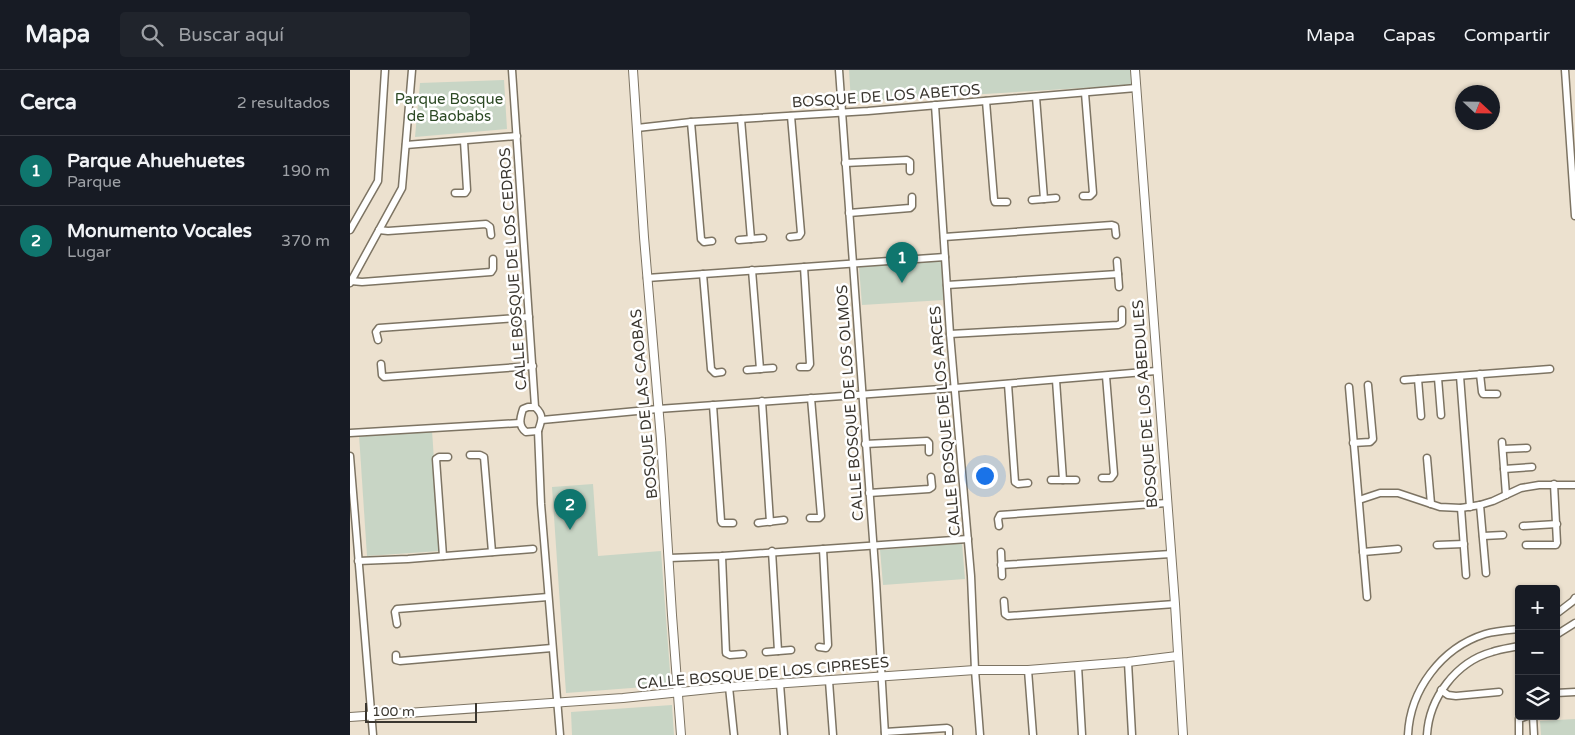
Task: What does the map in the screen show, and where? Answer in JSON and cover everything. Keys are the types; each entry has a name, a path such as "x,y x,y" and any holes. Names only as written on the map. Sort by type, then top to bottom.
{"street":[{"path":"350,230 378,181 386,70"},
{"path":"412,70 402,188 351,282 491,272 493,270 493,259"},
{"name":"CALLE BOSQUE DE LOS CEDROS","path":"512,70 535,407"},
{"name":"BOSQUE DE LAS CAOBAS","path":"633,70 681,735"},
{"name":"CALLE BOSQUE DE LOS OLMOS","path":"839,70 885,734"},
{"name":"BOSQUE DE LOS ABEDULES","path":"1135,70 1183,735"},
{"path":"1565,70 1575,216"},
{"name":"BOSQUE DE LOS ABETOS","path":"637,128 691,122 935,106 1136,88"},
{"path":"1083,196 1092,195 1093,193 1085,93"},
{"path":"1036,97 1044,199"},
{"path":"986,101 994,199 997,203 1007,202"},
{"name":"CALLE BOSQUE DE LOS ARCES","path":"935,106 950,334 968,539 980,735"},
{"path":"790,237 799,236 801,233 791,116"},
{"path":"741,119 751,239"},
{"path":"691,122 701,239 704,242 712,241"},
{"path":"406,145 517,136"},
{"path":"455,193 465,193 467,190 464,141"},
{"path":"845,163 907,160 910,162 910,171"},
{"path":"849,213 910,208 912,206 912,197"},
{"path":"1032,200 1056,198"},
{"path":"379,230 388,231 486,224 490,227 491,235"},
{"path":"944,237 1112,225 1116,235"},
{"path":"739,240 763,238"},
{"path":"647,278 945,257"},
{"path":"1117,261 1119,287"},
{"path":"800,367 808,367 810,364 804,267"},
{"path":"752,270 760,369"},
{"path":"703,274 711,369 715,373 722,372"},
{"path":"947,285 1118,274"},
{"path":"950,334 1118,325 1122,323 1122,310"},
{"path":"378,340 376,332 379,328 529,317"},
{"path":"380,364 382,376 384,377 533,366"},
{"path":"747,370 773,368"},
{"path":"1404,380 1550,369"},
{"path":"542,420 658,408 713,408 762,401 1008,384 1156,371"},
{"path":"1480,374 1483,394 1497,394"},
{"path":"1102,478 1111,478 1114,474 1106,376"},
{"path":"1460,376 1470,507"},
{"path":"1438,378 1441,415"},
{"path":"1418,379 1421,416"},
{"path":"1056,380 1063,480"},
{"path":"1008,384 1015,482 1018,484 1028,483"},
{"path":"1353,443 1370,442 1373,439 1368,385"},
{"path":"1349,387 1367,597"},
{"path":"810,518 819,518 821,516 811,398"},
{"path":"762,401 770,522"},
{"path":"538,431 526,432 522,429 520,423 523,409 535,407 540,411 542,420 538,431 541,504 560,735"},
{"path":"713,408 721,521 724,524 732,523"},
{"path":"350,433 520,423"},
{"path":"865,444 927,441 929,443 929,452"},
{"path":"1506,495 1503,446 1527,448"},
{"path":"470,455 484,457 492,552"},
{"path":"350,456 373,735"},
{"path":"443,556 436,459 448,457"},
{"path":"1427,458 1431,504"},
{"path":"1504,469 1532,467"},
{"path":"869,493 929,489 932,486 931,477"},
{"path":"1052,480 1076,480"},
{"path":"1359,500 1380,493 1398,493 1440,507 1461,508 1480,505 1521,488 1539,484 1575,485"},
{"path":"1526,545 1556,545 1558,540 1554,484"},
{"path":"999,526 998,519 1000,515 1167,503"},
{"path":"1480,505 1486,573"},
{"path":"1461,508 1466,574"},
{"path":"758,523 784,520"},
{"path":"1523,526 1556,524"},
{"path":"1483,536 1502,535"},
{"path":"669,558 968,539"},
{"path":"1437,545 1464,544"},
{"path":"819,647 826,648 828,645 823,548"},
{"path":"358,561 532,549"},
{"path":"1363,552 1398,549"},
{"path":"772,551 778,651"},
{"path":"1001,552 1002,576"},
{"path":"1001,565 1171,554"},
{"path":"722,556 726,653 730,656 743,654"},
{"path":"397,624 395,612 397,609 548,597"},
{"path":"1004,601 1005,614 1008,616 1175,604"},
{"path":"1560,611 1574,602"},
{"path":"1560,632 1575,623"},
{"path":"1408,735 1408,724 1414,703 1433,668 1443,658 1462,644 1485,634 1515,630"},
{"path":"1427,735 1427,727 1441,690 1456,672 1472,661 1491,652 1515,647"},
{"path":"396,655 396,660 400,661 552,648"},
{"path":"766,652 791,650"},
{"name":"CALLE BOSQUE DE LOS CIPRESES","path":"350,717 678,693 729,687 975,670 1028,670 1177,656"},
{"path":"1128,662 1132,735"},
{"path":"1078,666 1082,735"},
{"path":"1028,670 1033,735"},
{"path":"829,681 833,735"},
{"path":"780,684 784,735"},
{"path":"729,687 734,735"},
{"path":"1441,690 1448,695 1456,696 1499,692"},
{"path":"1560,693 1575,692"},
{"path":"1518,735 1519,720"},
{"path":"1533,720 1534,735"},
{"path":"885,734 947,728 949,735"}],"green space":[{"path":"849,70 1132,70 1132,85 851,102"},
{"name":"Parque Bosque de Baobabs","path":"504,80 507,129 415,137 420,83"},
{"path":"942,261 944,300 862,305 859,267"},
{"path":"432,430 440,551 367,556 359,435"},
{"path":"593,484 598,556 661,551 671,685 566,693 552,487"},
{"path":"962,543 965,579 883,585 880,550"},
{"path":"672,705 674,735 572,735 571,712"},
{"path":"1575,719 1575,735 1541,735 1540,721"}],"place":[{"name":"Parque Ahuehuetes","path":"902,283"},
{"name":"Monumento Vocales","path":"570,530"}]}
